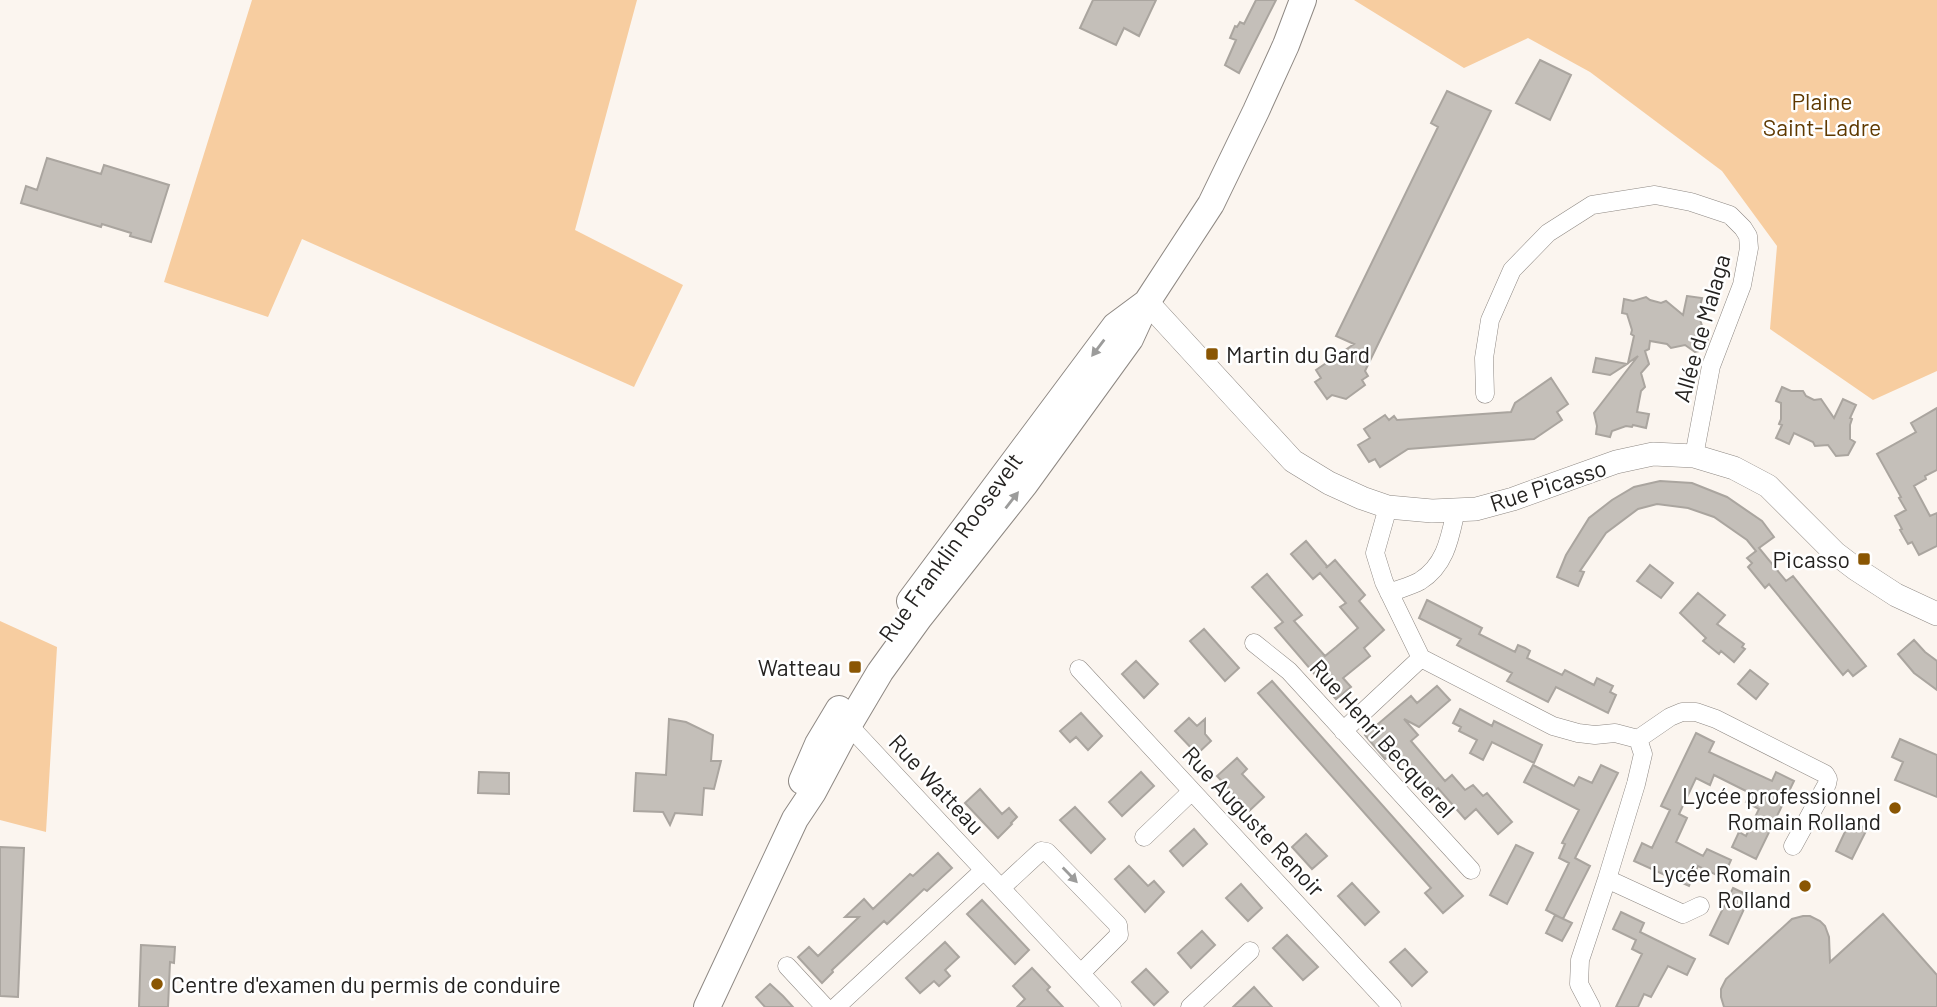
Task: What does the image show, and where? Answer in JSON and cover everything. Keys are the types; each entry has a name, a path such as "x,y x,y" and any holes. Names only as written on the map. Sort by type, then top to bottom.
{"main road":[{"name":"Rue Franklin Roosevelt","path":"707,1007 795,818 802,782 818,744 842,721 883,638 1115,326 1147,302 1211,204 1286,45 1303,0"}],"street":[{"name":"Allée de Malaga","path":"1485,394 1483,358 1490,320 1512,270 1548,233 1592,205 1655,195 1691,202 1730,215 1748,236 1749,248 1742,285 1711,366 1694,456"},
{"name":"Rue Picasso","path":"1147,302 1293,461 1329,483 1362,498 1388,507 1432,511 1476,509 1513,499 1616,462 1653,454 1694,456 1734,468 1768,486 1856,569 1896,595 1937,614"},
{"path":"1388,507 1375,553 1384,582 1421,659 1553,726 1578,733 1615,733 1638,739 1682,712 1696,712 1716,719 1825,774 1827,784 1793,846"},
{"path":"1389,593 1420,581 1436,568 1448,545 1456,510"},
{"name":"Rue Henri Becquerel","path":"1254,643 1289,671 1471,870"},
{"path":"1343,731 1421,659"},
{"name":"Rue Auguste Renoir","path":"1079,669 1392,1007"},
{"name":"Rue Watteau","path":"842,721 1112,1007"},
{"path":"1591,1007 1579,984 1580,960 1636,784 1643,754 1638,739"},
{"path":"1144,837 1192,791"},
{"path":"1001,888 1041,851 1047,852 1118,925 1119,935 1081,973"},
{"path":"835,1007 984,870"},
{"path":"1607,879 1683,914 1700,906"},
{"path":"1190,1007 1250,951"},
{"path":"787,966 825,1007"}],"green space":[{"path":"252,0 637,0 575,230 683,285 634,387 302,239 268,317 164,282"},
{"name":"Plaine Saint-Ladre","path":"1354,0 1937,0 1937,371 1873,400 1770,329 1777,246 1722,171 1590,72 1528,38 1464,68"},
{"path":"0,621 57,647 46,832 0,820"}],"building":[{"path":"1093,0 1156,0 1139,36 1124,28 1116,45 1080,28"},
{"path":"1256,0 1276,0 1239,73 1225,65 1236,40 1230,38 1235,26 1240,22 1244,24"},
{"path":"1540,60 1571,75 1550,120 1516,103"},
{"path":"1447,91 1491,111 1365,371 1368,376 1362,380 1365,385 1346,399 1332,395 1327,399 1315,382 1321,378 1316,370 1354,344 1336,336 1438,127 1431,123"},
{"path":"47,158 101,174 104,165 169,185 151,242 102,224 101,227 21,203 26,186 37,190"},
{"path":"1687,296 1702,298 1700,319 1704,333 1709,334 1705,350 1695,352 1685,345 1671,348 1667,344 1650,341 1649,349 1645,351 1649,364 1641,373 1645,387 1641,391 1637,412 1649,414 1646,428 1626,426 1612,431 1610,437 1596,434 1594,413 1638,356 1628,363 1634,336 1631,334 1627,314 1622,313 1624,299 1633,301 1646,297 1661,303 1666,301 1683,315"},
{"path":"1596,358 1627,364 1610,375 1593,372"},
{"path":"1551,378 1568,404 1557,412 1562,420 1534,439 1408,449 1380,467 1375,459 1369,462 1358,445 1370,438 1364,429 1385,415 1389,420 1394,416 1397,420 1511,412 1515,403"},
{"path":"1782,387 1791,391 1803,391 1814,400 1821,399 1834,418 1843,399 1856,405 1850,418 1850,439 1855,442 1848,455 1836,456 1828,445 1815,446 1813,442 1794,433 1789,444 1776,438 1782,425 1779,424 1781,403 1776,401"},
{"path":"1937,408 1937,470 1914,486 1930,516 1937,513 1937,546 1919,555 1912,542 1908,544 1900,530 1902,529 1895,516 1906,510 1877,454 1916,432 1911,423"},
{"path":"1660,481 1692,483 1727,497 1762,521 1774,537 1759,548 1786,581 1793,576 1866,666 1853,676 1848,670 1843,675 1769,584 1765,588 1748,567 1752,563 1747,558 1756,551 1747,540 1714,517 1688,508 1657,504 1638,509 1606,533 1580,571 1584,572 1578,586 1557,577 1566,555 1589,518 1634,487"},
{"path":"1306,541 1326,568 1335,560 1365,595 1359,601 1384,630 1364,648 1370,656 1343,678 1351,687 1336,699 1275,628 1283,622 1252,587 1267,574 1302,615 1294,621 1325,656 1336,647 1358,628 1340,607 1346,603 1320,573 1313,579 1291,554"},
{"path":"1650,565 1673,583 1661,598 1637,581"},
{"path":"1698,593 1725,615 1717,624 1744,644 1742,647 1745,649 1734,662 1703,641 1706,638 1680,613"},
{"path":"1427,600 1482,628 1479,634 1515,652 1518,645 1525,648 1530,651 1527,658 1562,675 1565,670 1594,685 1597,678 1613,686 1610,692 1616,695 1608,713 1556,687 1548,702 1507,681 1512,673 1457,645 1461,639 1419,618"},
{"path":"1204,629 1239,668 1225,681 1190,641"},
{"path":"1914,640 1937,661 1937,690 1914,673 1898,654"},
{"path":"1136,661 1158,684 1144,698 1122,674"},
{"path":"1750,670 1768,684 1756,699 1738,684"},
{"path":"1272,681 1463,896 1443,913 1425,893 1431,888 1258,693"},
{"path":"1437,686 1450,700 1419,727 1404,719 1418,735 1411,741 1445,781 1452,775 1465,790 1473,785 1483,796 1487,793 1512,822 1498,834 1476,809 1465,819 1438,788 1430,794 1394,752 1385,759 1365,735 1411,696 1417,703"},
{"path":"1460,709 1492,726 1494,721 1542,745 1534,763 1492,742 1483,760 1470,753 1477,740 1459,731 1461,727 1453,723"},
{"path":"1081,713 1102,736 1088,750 1076,737 1070,742 1060,731"},
{"path":"1189,718 1197,726 1205,719 1205,734 1211,741 1197,754 1175,731"},
{"path":"669,719 686,722 713,735 711,761 721,761 714,789 704,788 702,815 675,813 670,825 663,812 634,811 636,773 666,775"},
{"path":"1696,733 1714,742 1709,752 1772,781 1776,772 1794,781 1756,859 1732,847 1739,832 1746,836 1759,809 1746,802 1750,793 1714,775 1710,785 1696,778 1679,814 1687,818 1676,842 1703,856 1707,849 1731,860 1723,878 1698,866 1689,886 1634,861 1642,843 1652,848 1670,810 1661,806"},
{"path":"1900,739 1937,755 1937,797 1895,780 1903,762 1892,757"},
{"path":"1237,758 1247,769 1242,774 1264,797 1249,811 1217,776"},
{"path":"1533,765 1574,786 1579,777 1592,783 1601,765 1618,773 1575,858 1590,866 1563,919 1546,910 1569,863 1559,858 1565,844 1562,843 1579,810 1524,782"},
{"path":"479,772 509,773 509,794 478,793"},
{"path":"1141,772 1154,786 1122,816 1109,802"},
{"path":"980,789 1002,814 1009,808 1017,817 998,838 965,803"},
{"path":"1075,807 1105,839 1091,853 1060,820"},
{"path":"1850,821 1867,829 1852,859 1836,851"},
{"path":"1194,829 1207,844 1183,866 1170,851"},
{"path":"1306,834 1327,856 1312,869 1292,847"},
{"path":"1516,845 1533,853 1507,904 1490,895"},
{"path":"0,847 24,848 18,997 0,996"},
{"path":"938,853 952,868 927,891 924,889 887,924 884,921 832,970 822,983 798,957 809,947 818,956 859,917 845,917 864,899 873,909 910,874 913,876"},
{"path":"1129,866 1148,886 1154,881 1164,892 1145,912 1115,879"},
{"path":"1352,883 1379,912 1365,925 1338,896"},
{"path":"1241,884 1262,908 1248,921 1226,898"},
{"path":"1733,888 1750,896 1728,944 1710,935"},
{"path":"982,900 1029,950 1015,964 967,914"},
{"path":"1621,912 1644,923 1640,932 1695,959 1687,975 1668,966 1651,997 1644,994 1638,1007 1616,1007 1642,954 1632,949 1636,940 1613,929"},
{"path":"1883,914 1937,975 1937,1007 1724,1007 1721,989 1726,979 1792,919 1810,916 1825,926 1829,937 1830,962"},
{"path":"1555,915 1572,923 1562,941 1546,933"},
{"path":"1202,931 1215,945 1191,968 1178,953"},
{"path":"1287,935 1318,967 1303,980 1273,948"},
{"path":"945,942 959,957 945,970 950,976 939,986 934,981 920,993 906,978"},
{"name":"Centre d'examen du permis de conduire","path":"141,945 175,947 174,963 170,962 168,1007 139,1007"},
{"path":"1405,949 1427,972 1412,986 1390,962"},
{"path":"1032,968 1050,987 1047,990 1063,1007 1017,1007 1025,999 1013,986"},
{"path":"1146,969 1168,992 1154,1005 1132,982"},
{"path":"770,984 793,1007 765,1007 756,997"},
{"path":"1254,987 1272,1007 1233,1007"}],"place":[{"name":"Martin du Gard","path":"1212,354"},
{"name":"Picasso","path":"1864,559"},
{"name":"Watteau","path":"855,667"},
{"name":"Lycée professionnel Romain Rolland","path":"1895,808"},
{"name":"Lycée Romain Rolland","path":"1805,886"},
{"name":"Centre d'examen du permis de conduire","path":"157,984"}]}
